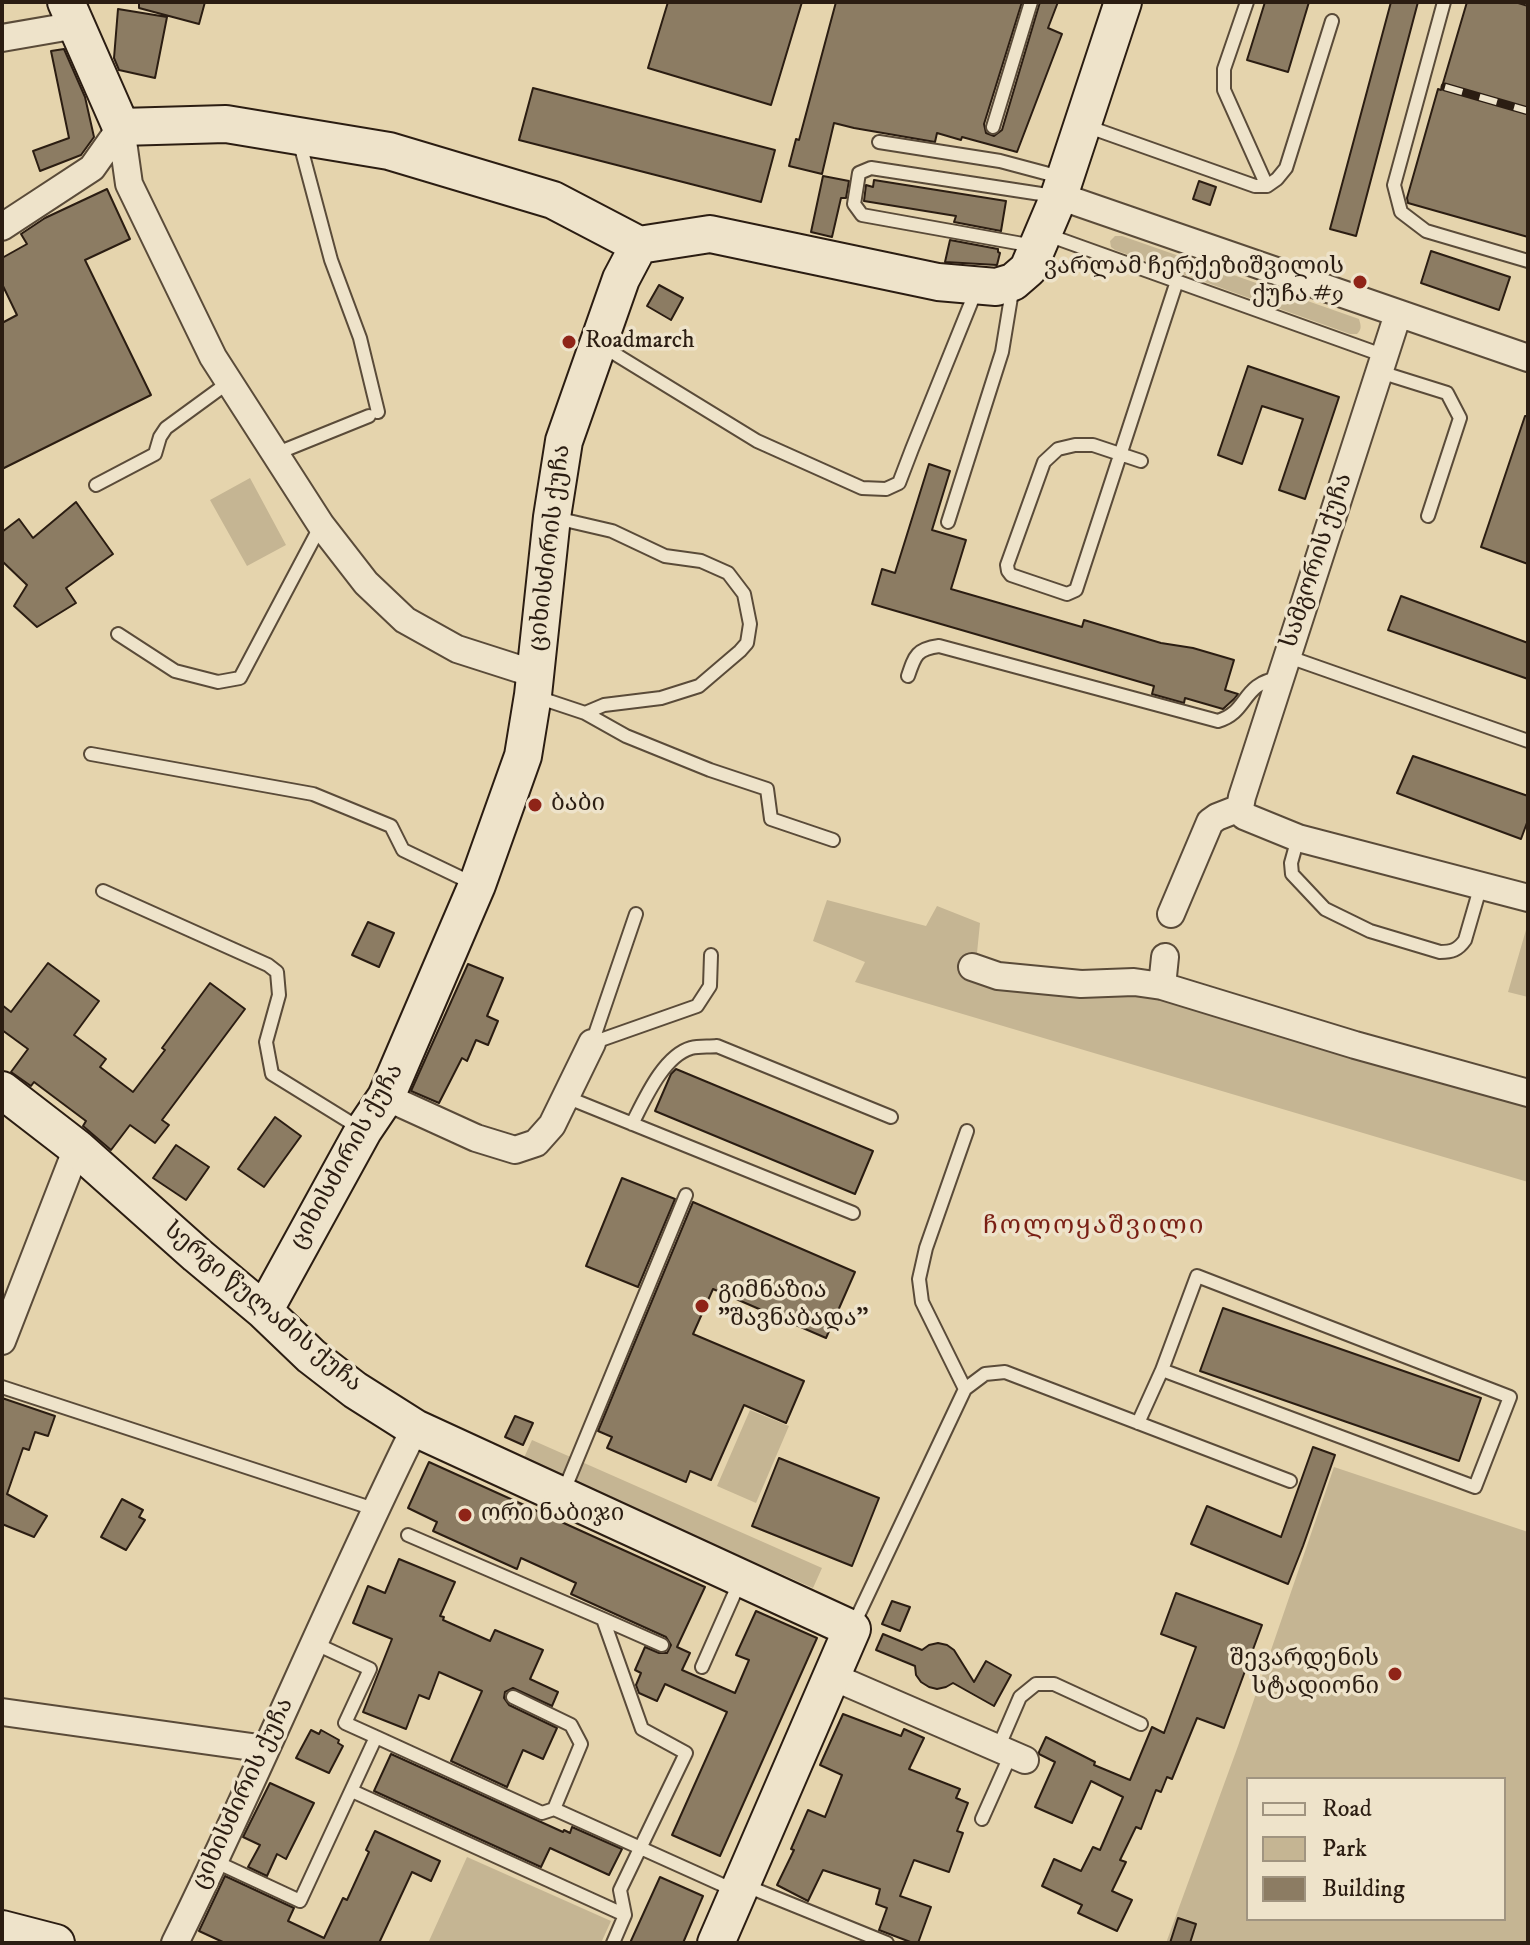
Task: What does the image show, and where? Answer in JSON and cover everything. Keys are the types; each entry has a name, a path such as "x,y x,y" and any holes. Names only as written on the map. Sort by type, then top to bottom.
{"street":[{"path":"121,127 226,124 389,151 553,200 639,245 710,234 938,282 996,284 1028,269 1062,187 1123,2"},
{"path":"2,38 71,14 121,127 129,184 213,357 321,525 366,583 405,620 457,649 534,684"},
{"path":"2,227 92,168 121,127"},
{"path":"1062,187 1398,314 1528,358"},
{"name":"ციხისძირის ქუჩა","path":"264,1311 363,1131 386,1097 477,885 523,756 564,441 621,279 639,245"},
{"name":"სამგორის ქუჩა","path":"1240,808 1398,314"},
{"path":"1171,914 1210,822 1240,808 1244,816 1298,838 1528,898"},
{"path":"1162,986 1165,957"},
{"path":"972,967 998,976 1081,984 1134,982 1162,986 1355,1045 1528,1093"},
{"path":"386,1097 476,1138 515,1150 536,1143 552,1125 592,1043"},
{"name":"სერგი წულაძის ქუჩა","path":"2,1090 77,1148 264,1311 311,1356 355,1390 415,1428 852,1629"},
{"path":"2,1341 77,1148"},
{"name":"ციხისძირის ქუჩა","path":"175,1943 374,1509 415,1428"},
{"path":"716,1943 852,1629"},
{"path":"831,1676 1011,1754"},
{"path":"2,1712 266,1749"},
{"path":"2,1929 48,1942"}],"lane":[{"path":"993,127 1031,2"},
{"path":"1247,2 1224,69 1224,90 1267,186"},
{"path":"1444,2 1394,185 1401,212 1426,231 1528,261"},
{"path":"1083,125 1255,186 1267,186 1286,168 1332,21"},
{"path":"274,454 374,414 360,338 331,260 298,137"},
{"path":"879,142 1000,161 1062,187"},
{"path":"1062,187 871,168 859,173 854,204 862,215 1040,240 1177,281 1447,393 1460,418 1428,516"},
{"path":"1141,461 1120,454 1093,445 1058,449 1044,462 1007,565 1011,575 1067,594 1076,590 1120,454 1177,281"},
{"path":"597,343 757,441 862,488 886,489 899,483 996,284"},
{"path":"948,522 1002,352 996,284"},
{"path":"96,485 155,454 166,428 229,382"},
{"path":"552,517 612,531 665,556 701,561 728,573 744,594 750,624 747,643 699,686 661,698 604,705 585,713"},
{"path":"118,634 175,671 218,682 240,678 321,525"},
{"path":"908,676 914,659 924,648 939,646 1218,721 1235,713 1253,688 1283,667 1528,741"},
{"path":"534,684 626,736 767,789 771,819 833,840"},
{"path":"91,754 313,794 391,826 403,850 477,885"},
{"path":"1298,838 1291,863 1292,874 1325,909 1370,931 1440,952 1460,948 1465,940 1481,885"},
{"path":"103,891 268,965 277,972 279,995 266,1042 272,1074 363,1131"},
{"path":"592,1043 636,914"},
{"path":"592,1043 697,1006 710,986 711,955"},
{"path":"632,1124 654,1082 668,1064 689,1048 717,1046 891,1117"},
{"path":"566,1097 853,1213"},
{"path":"965,1389 922,1302 919,1279 926,1248 967,1131"},
{"path":"561,1496 686,1195"},
{"path":"1138,1423 1162,1370 1197,1276 1510,1397 1475,1487 1162,1370"},
{"path":"852,1629 965,1389 985,1374 1005,1372 1290,1481"},
{"path":"2,1387 374,1509"},
{"path":"408,1535 662,1645"},
{"path":"702,1667 741,1578"},
{"path":"603,1619 642,1729 686,1753 620,1890 625,1915 613,1943"},
{"path":"314,1643 370,1669 345,1723 542,1813 554,1809 739,1888 887,1943"},
{"path":"982,1819 1011,1754 1020,1697 1036,1684 1054,1684 1141,1724"},
{"path":"513,1697 571,1725 581,1744 554,1809"},
{"path":"214,1861 300,1901 376,1737"},
{"path":"352,1791 625,1915"}],"green space":[{"path":"1115,236 1359,319 1360,329 1357,334 1350,334 1115,250 1110,241"},
{"path":"250,478 286,545 247,566 210,500"},
{"path":"827,900 926,926 937,906 980,923 975,973 1087,994 1153,996 1528,1103 1528,1182 855,982 865,962 813,941"},
{"path":"1528,923 1528,997 1508,992"},
{"path":"750,1410 789,1426 756,1503 717,1486"},
{"path":"532,1440 822,1568 813,1588 523,1460"},
{"name":"შევარდენის სტადიონი","path":"1334,1467 1528,1532 1528,1943 1166,1943"},
{"path":"467,1857 611,1921 601,1943 429,1941"}],"building":[{"path":"139,2 205,2 199,24 139,8"},
{"path":"668,2 802,2 771,105 648,68"},
{"path":"836,2 1022,2 984,124 986,133 994,136 1002,130 1040,2 1058,2 1048,28 1062,34 1017,152 937,133 935,142 834,123 822,174 789,166 796,139 799,140"},
{"path":"1265,2 1309,2 1288,72 1247,60"},
{"path":"1391,2 1418,2 1356,236 1330,229"},
{"path":"1467,2 1515,2 1528,6 1528,237 1408,203 1438,89 1441,90"},
{"path":"118,9 167,17 155,78 119,70 114,58"},
{"path":"64,49 85,97 94,137 81,155 40,171 33,151 69,138 51,51"},
{"path":"533,88 775,150 761,202 519,140"},
{"path":"823,176 849,181 846,198 841,198 832,237 811,232"},
{"path":"874,180 1006,201 1001,231 954,222 956,216 864,201 866,185 873,187"},
{"path":"1199,181 1216,187 1210,205 1193,199"},
{"path":"107,189 130,239 85,260 151,395 2,469 2,323 17,315 2,284 2,258 27,244 21,234 45,218"},
{"path":"950,240 998,249 997,265 945,262"},
{"path":"1431,251 1510,277 1499,310 1421,283"},
{"path":"659,285 683,298 671,320 647,306"},
{"path":"1248,366 1339,397 1305,499 1279,490 1303,419 1262,406 1242,464 1218,455"},
{"path":"1525,416 1528,416 1528,564 1481,547"},
{"path":"929,464 950,471 932,530 966,540 951,589 1082,627 1084,620 1234,660 1225,690 1238,694 1223,709 1185,698 1184,703 1152,694 1154,686 872,604 882,569 895,573"},
{"path":"76,502 113,554 66,588 76,603 37,627 14,606 27,585 2,561 2,532 19,519 33,538"},
{"path":"1401,596 1528,643 1528,679 1388,630"},
{"path":"1413,756 1528,796 1528,820 1521,839 1397,793"},
{"path":"368,922 394,933 379,967 352,955"},
{"path":"48,963 99,1001 74,1035 106,1059 100,1067 133,1092 210,983 245,1009 162,1120 169,1125 155,1143 130,1125 111,1150 83,1126 86,1121 34,1082 31,1086 11,1072 28,1049 2,1030 2,1005 11,1012"},
{"path":"468,964 503,978 487,1016 498,1021 488,1045 476,1040 467,1061 462,1058 439,1103 411,1091"},
{"path":"676,1069 873,1151 855,1194 655,1111"},
{"path":"275,1117 301,1136 264,1187 238,1169"},
{"path":"176,1145 209,1167 186,1200 153,1178"},
{"path":"622,1178 675,1199 638,1287 586,1266"},
{"path":"693,1202 855,1272 826,1338 713,1289 693,1334 804,1381 786,1423 744,1405 711,1480 690,1471 686,1482 607,1448 612,1437 598,1431"},
{"path":"1223,1308 1481,1398 1459,1461 1200,1371"},
{"path":"2,1398 55,1416 48,1436 35,1432 29,1450 23,1448 7,1494 47,1516 34,1537 2,1524"},
{"path":"515,1416 533,1423 523,1445 505,1437"},
{"path":"1313,1447 1335,1455 1288,1584 1191,1544 1207,1506 1281,1537"},
{"path":"779,1458 879,1498 852,1566 752,1526"},
{"path":"429,1462 705,1587 677,1647 690,1653 682,1670 735,1693 749,1660 736,1655 756,1611 817,1638 720,1856 672,1835 727,1712 665,1684 657,1701 639,1693 636,1685 641,1673 635,1670 645,1647 667,1653 671,1645 666,1637 571,1594 576,1583 521,1558 517,1569 433,1531 437,1522 408,1508"},
{"path":"122,1499 143,1510 139,1517 145,1520 126,1550 101,1537"},
{"path":"399,1559 455,1582 440,1616 444,1617 443,1620 490,1641 495,1630 543,1650 530,1679 558,1692 552,1706 513,1688 505,1692 504,1698 509,1705 557,1728 543,1759 523,1750 507,1787 451,1761 482,1691 439,1672 429,1699 419,1695 406,1729 363,1712 392,1639 353,1623 368,1586 385,1593"},
{"path":"1176,1593 1262,1625 1224,1728 1197,1718 1172,1779 1167,1777 1161,1792 1156,1790 1141,1829 1136,1827 1120,1860 1126,1862 1112,1891 1132,1900 1117,1931 1078,1913 1082,1905 1042,1886 1054,1859 1081,1871 1093,1847 1100,1850 1123,1797 1091,1781 1072,1823 1035,1807 1055,1762 1039,1752 1046,1737 1095,1762 1094,1765 1130,1780 1152,1727 1164,1733 1196,1647 1161,1634"},
{"path":"892,1601 910,1607 900,1631 882,1624"},
{"path":"883,1634 922,1650 938,1643 947,1645 954,1650 974,1682 986,1661 1011,1675 994,1706 953,1683 937,1689 929,1687 916,1675 915,1666 876,1650"},
{"path":"843,1714 901,1736 904,1729 924,1738 909,1769 960,1789 956,1798 968,1803 957,1831 963,1833 949,1872 914,1860 900,1896 931,1907 918,1943 879,1930 887,1908 876,1904 880,1889 823,1870 808,1901 777,1885 808,1810 825,1817 842,1775 820,1765"},
{"path":"311,1730 319,1734 321,1730 339,1740 338,1743 343,1746 329,1773 296,1758"},
{"path":"391,1754 563,1832 570,1833 572,1827 622,1849 609,1875 550,1848 541,1867 374,1791"},
{"path":"270,1783 314,1803 286,1859 277,1854 267,1876 248,1867 260,1845 243,1837"},
{"path":"375,1831 440,1861 431,1881 412,1872 379,1943 225,1943 199,1931 225,1876 294,1908 288,1921 324,1938 343,1898 347,1900"},
{"path":"660,1877 703,1896 683,1943 630,1943"},
{"path":"1178,1918 1196,1924 1190,1943 1170,1943"}],"railway":[{"path":"1445,87 1528,111"}],"place":[{"name":"ვარლამ ჩერქეზიშვილის ქუჩა #9","path":"1360,282"},
{"name":"Roadmarch","path":"569,342"},
{"name":"ბაბი","path":"535,805"},
{"name":"გიმნაზია \"შავნაბადა\"","path":"702,1306"},
{"name":"ორი ნაბიჯი","path":"465,1515"},
{"name":"შევარდენის სტადიონი","path":"1395,1674"}],"district":[{"name":"ჩოლოყაშვილი","path":"1094,1228"}]}
